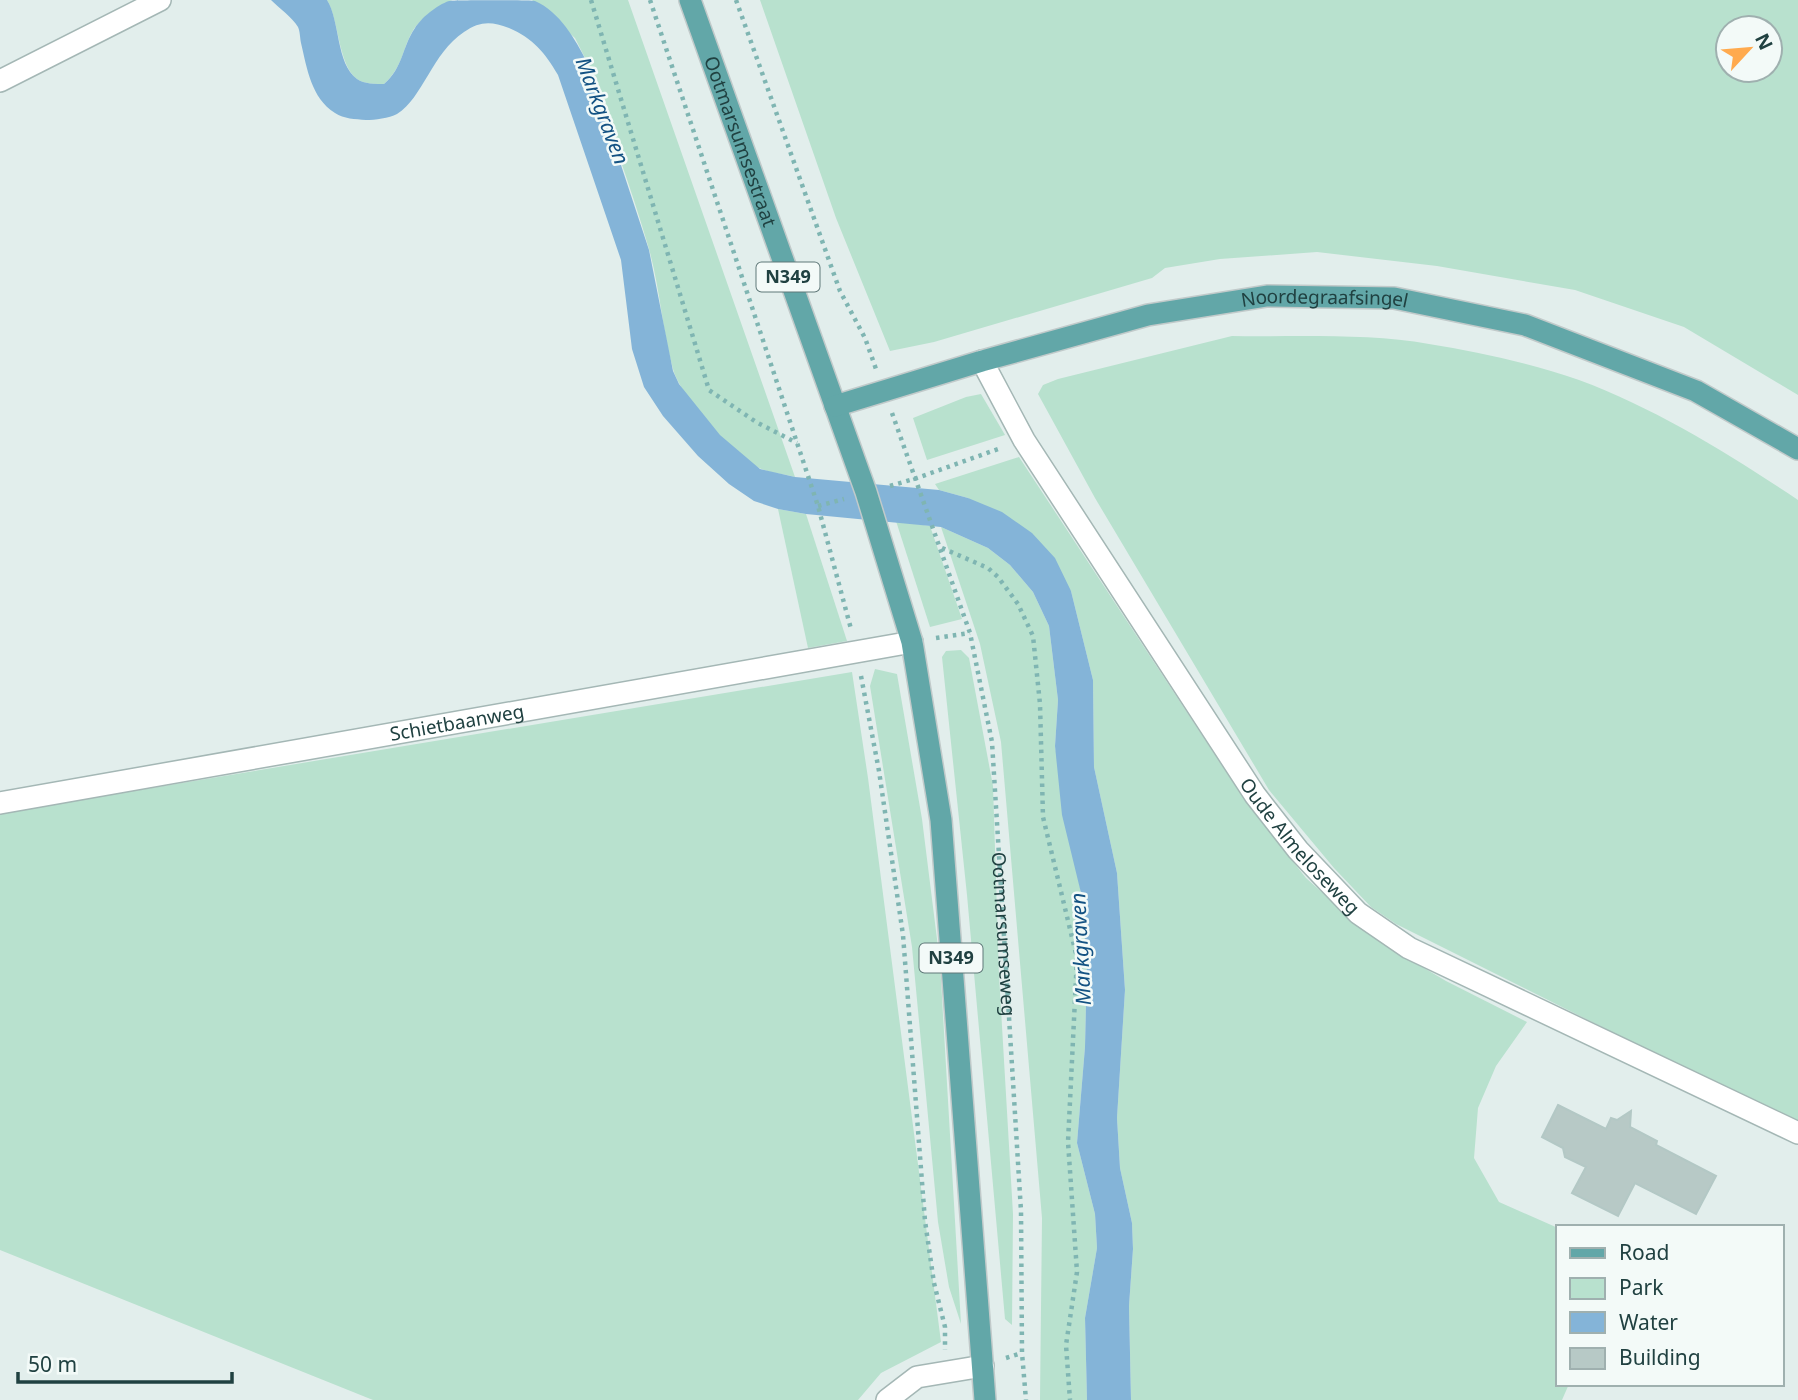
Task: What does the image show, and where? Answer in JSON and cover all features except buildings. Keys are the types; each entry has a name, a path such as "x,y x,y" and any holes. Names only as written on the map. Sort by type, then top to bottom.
{"main road":[{"name":"Ootmarsumsestraat","path":"690,0 876,522 912,642"},
{"name":"Noordegraafsingel","path":"835,406 982,361 1148,315 1267,296 1394,298 1525,325 1696,391 1798,449"},
{"name":"N349","path":"912,642 941,820 985,1400"}],"street":[{"path":"0,81 160,0"},
{"name":"Oude Almeloseweg","path":"982,361 1024,440 1255,795 1298,850 1358,913 1409,948 1798,1133"},
{"name":"Schietbaanweg","path":"0,803 912,642"},
{"path":"887,1400 917,1377 983,1366"}],"path":[{"path":"591,0 709,390 756,422 798,443"},
{"name":"Ootmarsumsestraat","path":"650,0 818,506 856,651"},
{"path":"736,0 840,291 865,338 917,478 1024,440"},
{"name":"Ootmarsumseweg","path":"917,478 970,633 992,742 1021,1211 1022,1353 1026,1400"},
{"path":"941,548 993,572 1018,604 1033,636 1040,704 1043,817 1077,958 1068,1142 1077,1272 1066,1345 1070,1400"},
{"path":"912,642 970,633"},
{"path":"856,651 879,771 903,935 925,1221 934,1283 945,1327 945,1372"}],"green space":[{"path":"327,0 452,0 433,11 416,26 396,70 384,84 363,82 351,72 342,53"},
{"path":"532,0 628,0 795,477 763,470 748,461 722,438 696,408 678,380 669,354 649,249 587,62 575,38"},
{"path":"760,0 1798,0 1798,395 1684,327 1575,290 1437,266 1317,252 1220,259 1165,268 1152,278 934,342 890,351 836,218"},
{"path":"1232,336 1356,337 1406,341 1485,354 1542,368 1608,392 1664,419 1719,449 1798,500 1798,1125 1396,924 1371,907 1334,868 1269,790 1095,498 1038,394 1043,385 1058,379"},
{"path":"981,394 1005,435 927,460 913,418 966,397"},
{"path":"1019,457 1246,802 1306,878 1353,920 1397,952 1446,981 1527,1022 1496,1066 1478,1108 1474,1158 1499,1202 1556,1227 1556,1386 1568,1386 1562,1400 1131,1400 1129,1306 1132,1223 1120,1168 1117,1118 1125,990 1117,873 1094,767 1093,680 1071,591 968,498 939,490 935,484"},
{"path":"778,509 806,514 847,641 808,648"},
{"path":"896,521 930,526 962,619 930,627"},
{"path":"941,527 988,548 1010,565 1033,592 1049,626 1058,700 1055,746 1081,893 1087,960 1085,1047 1077,1143 1095,1214 1097,1248 1085,1318 1087,1400 1040,1400 1042,1218 1001,742 980,644"},
{"path":"961,650 969,658 993,786 999,975 1013,1214 1012,1325 1005,1319 967,895 942,657 946,651"},
{"path":"875,669 897,674 922,819 940,963 961,1324 949,1287 938,1222 912,947 870,686"},
{"path":"852,672 941,1342 881,1373 858,1400 373,1400 0,1250 0,813"}],"water":[{"name":"Markgraven","path":"271,0 327,0 350,72 360,81 377,84 384,84 395,71 418,24 444,3 535,1 544,6 566,27 587,62 649,250 673,371 679,384 720,435 760,469 795,477 939,490 968,498 1002,512 1032,533 1055,558 1071,591 1093,680 1094,767 1117,873 1125,990 1117,1118 1120,1168 1132,1223 1129,1306 1131,1400 1087,1400 1085,1318 1097,1248 1095,1214 1077,1143 1085,1047 1087,960 1081,893 1062,815 1055,746 1058,700 1049,626 1033,592 1010,565 988,548 941,527 778,509 754,501 729,484 698,456 663,416 644,387 632,349 621,260 558,75 532,41 503,26 486,23 475,26 464,32 444,51 414,97 397,114 374,120 350,118 335,113 320,99 308,72 298,27"}]}
